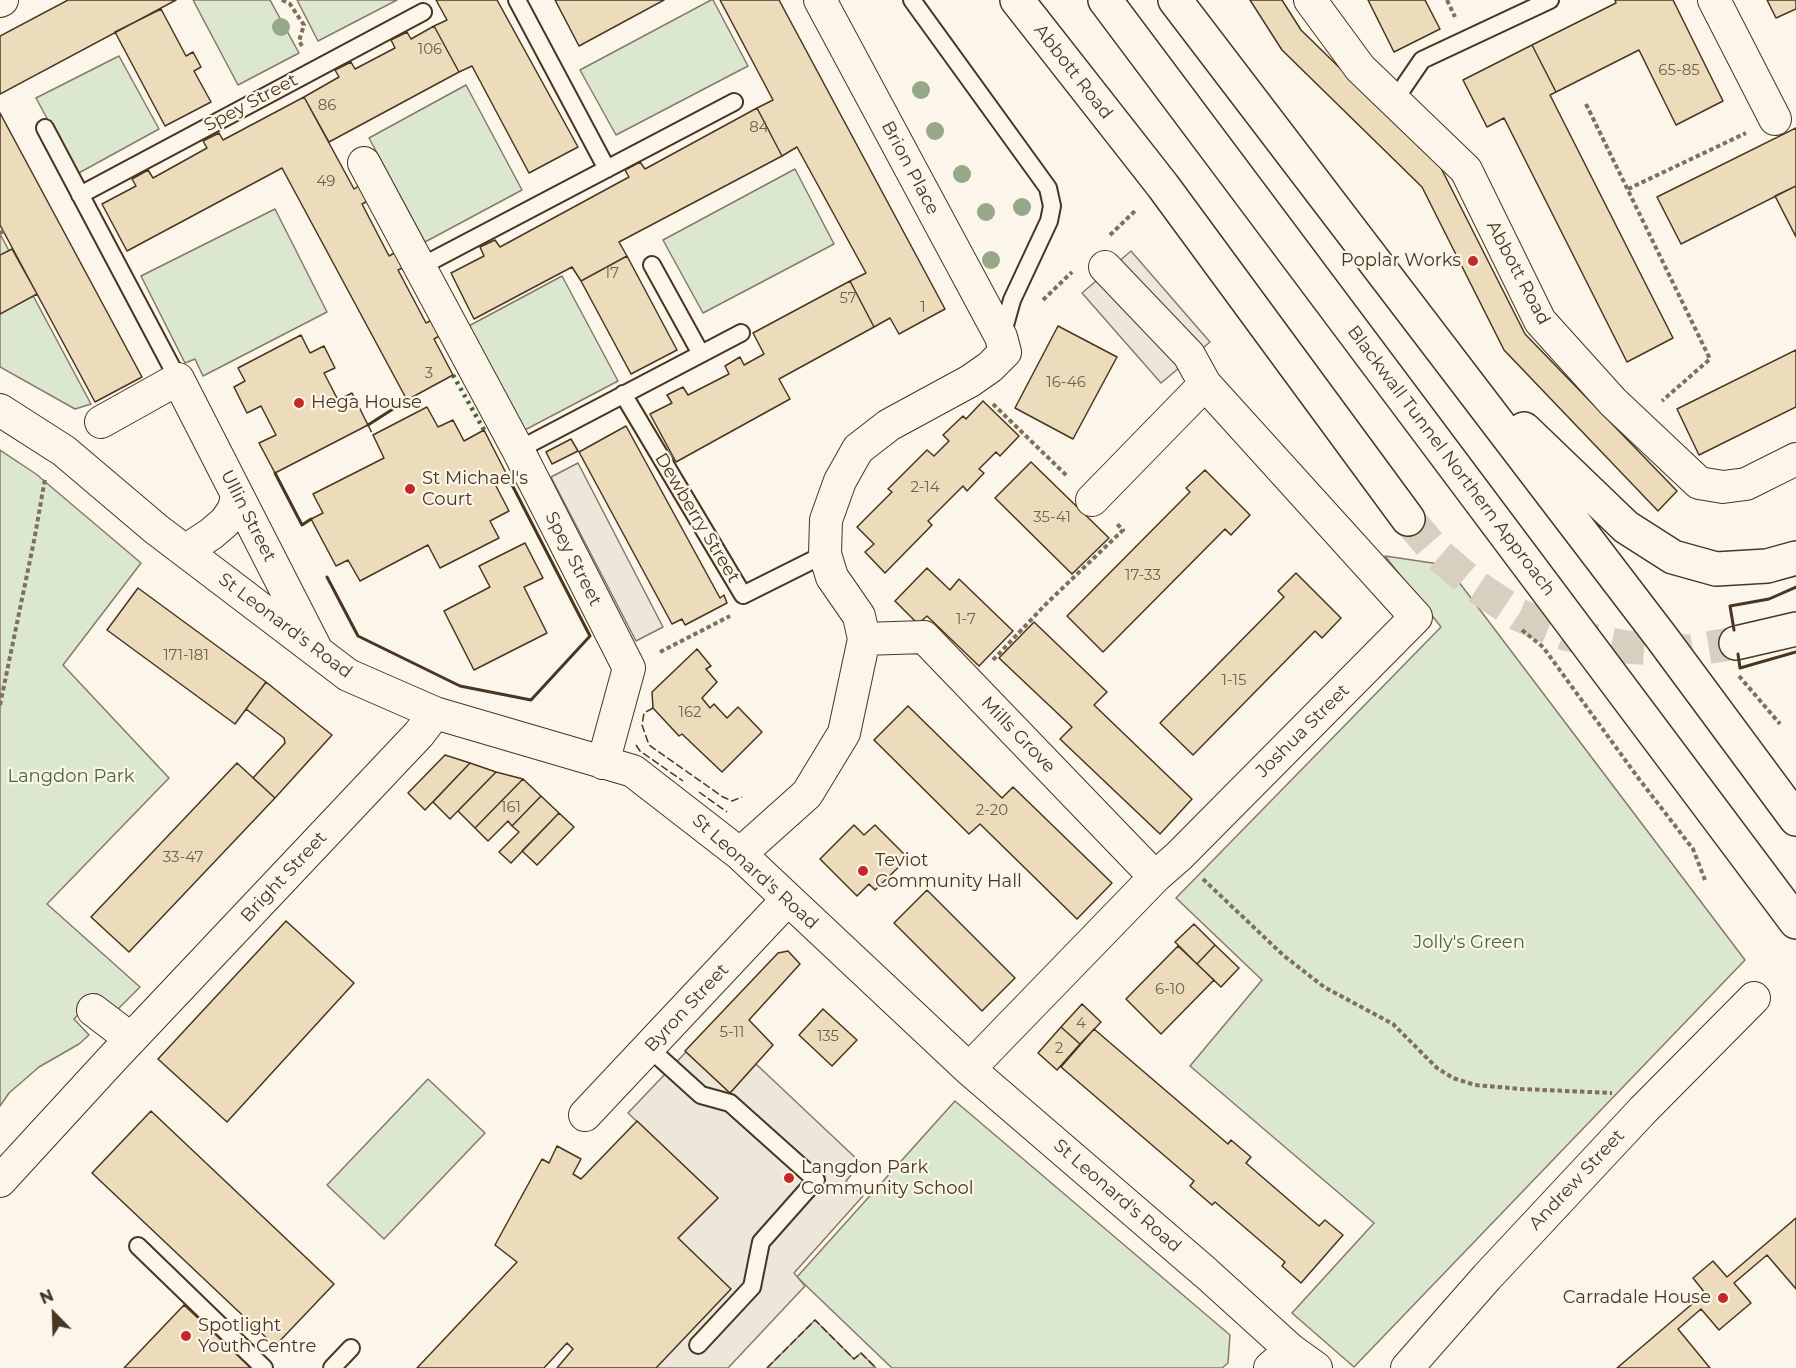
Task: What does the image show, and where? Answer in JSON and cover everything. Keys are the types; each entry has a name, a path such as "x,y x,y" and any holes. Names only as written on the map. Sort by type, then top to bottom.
{"main road":[{"name":"Abbott Road","path":"1017,0 1163,186 1408,519"},
{"name":"Blackwall Tunnel Northern Approach","path":"1105,0 1796,922"},
{"path":"1175,0 1662,638 1796,819"},
{"path":"1440,346 1626,528 1673,557 1716,569 1767,566 1796,558"},
{"path":"1737,643 1796,629"}],"street":[{"name":"Brion Place","path":"820,0 1001,337"},
{"name":"Abbott Road","path":"1310,0 1360,68 1466,170 1540,321 1613,402 1636,424 1699,483 1723,487 1746,484 1796,459"},
{"path":"1714,0 1775,119"},
{"name":"Spey Street","path":"364,163 518,450 629,668"},
{"name":"Joshua Street","path":"969,1069 1155,877 1179,856 1416,617 1205,384 1189,355 1105,267"},
{"path":"740,854 807,794 844,733 864,639 859,616 832,577 825,554 826,520 840,481 858,449 889,425 970,381 990,367 1005,352 1001,337"},
{"path":"101,422 178,379"},
{"name":"Ullin Street","path":"178,379 318,653"},
{"path":"1092,500 1205,384"},
{"name":"St Leonard's Road","path":"0,410 64,451 156,529 348,675 435,713 633,771 740,854 969,1069 1206,1273 1280,1359"},
{"path":"185,551 225,522 234,509 237,495"},
{"name":"Mills Grove","path":"864,639 924,637 1155,877"},
{"path":"603,763 629,668"},
{"name":"Bright Street","path":"0,1181 121,1049 419,734 435,713"},
{"name":"Byron Street","path":"585,1115 787,900"},
{"name":"Andrew Street","path":"1407,1368 1486,1277 1643,1110 1754,998"},
{"path":"93,1010 121,1049"},
{"path":"1280,1359 1316,1368"}],"lane":[{"path":"517,0 607,169"},
{"path":"912,0 1048,188 1052,206 1049,221 1012,300 1001,337"},
{"path":"1394,101 1422,60 1551,0"},
{"name":"Spey Street","path":"80,195 423,12"},
{"path":"420,267 734,102"},
{"name":"Ullin Street","path":"45,128 178,379"},
{"path":"652,265 701,354"},
{"path":"518,450 741,333"},
{"name":"Dewberry Street","path":"623,394 743,595 825,554"},
{"path":"649,1048 701,1095 730,1103 816,1180 761,1242 752,1287 698,1345"},
{"path":"138,1246 264,1368"},
{"path":"332,1368 351,1348"}],"path":[{"path":"282,0 290,4 304,25 299,41 315,69"},
{"path":"1586,104 1710,359 1636,424"},
{"path":"1628,189 1775,119"},
{"path":"970,381 1123,530 1046,604 970,684"},
{"path":"0,705 46,472"},
{"path":"629,668 740,611 743,595"},
{"path":"1522,630 1543,647 1693,849 1706,880"},
{"path":"1179,856 1283,955 1324,987 1393,1024 1437,1068 1454,1078 1475,1085 1509,1089 1616,1093 1643,1110"}],"green space":[{"path":"193,0 270,0 299,53 238,85"},
{"path":"297,0 397,0 318,41"},
{"path":"711,0 748,66 616,135 580,70"},
{"path":"119,56 159,129 77,174 36,98"},
{"path":"466,85 522,190 425,242 369,138"},
{"path":"795,169 834,244 703,313 663,240"},
{"path":"275,209 327,312 203,376 195,359 185,363 141,276"},
{"path":"0,234 91,404 75,409 0,367"},
{"path":"562,276 618,381 521,432 465,328"},
{"name":"Langdon Park","path":"0,450 36,474 141,563 63,665 169,778 47,904 140,987 117,1010 97,994 74,1019 89,1035 79,1044 39,1067 9,1093 0,1106"},
{"name":"Jolly's Green","path":"1385,556 1446,565 1745,960 1354,1367 1292,1313 1374,1223 1190,1066 1262,980 1176,898 1441,627"},
{"path":"428,1079 485,1133 384,1239 327,1185"},
{"path":"955,1101 1230,1335 1228,1363 1222,1368 892,1368 797,1277"},
{"path":"815,1320 854,1359 861,1353 876,1368 767,1368"}],"shaded area":[{"path":"1131,251 1210,342 1161,383 1082,293"},
{"path":"578,463 663,627 636,641 551,477"},
{"path":"686,1052 730,1093 756,1064 861,1163 846,1181 863,1196 794,1273 805,1286 728,1368 656,1368 678,1238 718,1198 628,1113"}],"building":[{"path":"68,0 176,0 0,94 0,36"},
{"path":"436,0 497,0 578,147 529,173 472,66 459,72 434,26 447,20"},
{"path":"555,0 664,0 579,46"},
{"path":"720,0 779,0 945,309 899,334 890,318 874,327 850,281 866,273 797,147 782,156 757,108 773,100"},
{"name":"Poplar Works","path":"1250,0 1282,0 1301,30 1440,166 1525,334 1677,491 1658,511 1504,350 1422,187 1282,50"},
{"path":"1368,0 1425,0 1440,29 1394,52"},
{"path":"1615,0 1673,0 1723,101 1676,125 1639,50 1556,92 1532,45 1616,3"},
{"path":"1767,0 1796,0 1796,9 1776,18"},
{"path":"161,9 186,56 193,52 201,67 194,71 211,102 165,126 115,32"},
{"path":"434,26 459,72 329,142 304,97 339,77 335,70 351,62 355,69 395,48 391,40 407,32 411,39"},
{"path":"1532,45 1556,92 1550,95 1673,338 1627,362 1504,118 1487,127 1463,80"},
{"path":"304,97 354,189 360,185 368,201 362,204 389,256 396,252 405,267 398,270 426,323 432,320 441,335 434,339 453,375 407,400 282,168 127,251 102,204 136,186 132,179 148,170 153,178 207,148 203,141 219,133 223,140"},
{"path":"757,108 782,156 619,242 627,256 581,281 572,267 474,319 451,273 484,256 480,247 495,240 500,247 629,177 625,170 640,162 645,169"},
{"path":"0,113 142,377 95,402 0,225"},
{"path":"1796,128 1796,186 1681,244 1657,197"},
{"path":"1796,186 1796,237 1775,196"},
{"path":"12,249 37,294 0,314 0,255"},
{"path":"627,256 677,350 631,374 581,281"},
{"path":"850,281 874,327 779,379 790,399 676,462 650,414 672,403 667,395 683,387 688,395 729,374 725,366 740,357 744,365 764,354 753,333"},
{"path":"1058,326 1117,357 1073,439 1015,408"},
{"name":"Hega House","path":"301,335 310,353 324,346 335,368 324,373 338,400 352,393 368,425 275,473 259,443 276,435 261,406 247,413 234,387 245,381 238,368"},
{"path":"1796,350 1796,407 1699,455 1677,409"},
{"path":"983,401 1019,436 1000,456 996,452 979,469 984,473 967,491 963,486 928,521 932,525 885,573 865,552 874,544 857,527 892,492 888,489 927,450 934,456 949,441 943,435 963,416 966,419"},
{"name":"St Michael's Court","path":"427,407 438,427 453,420 464,441 484,430 508,477 495,484 509,511 490,521 499,538 440,568 428,545 360,581 348,560 336,566 311,519 323,513 313,494 384,458 373,435"},
{"path":"626,426 720,598 724,595 727,603 685,625 682,619 672,624 579,452"},
{"path":"571,439 578,451 552,464 546,452"},
{"path":"1031,462 1109,538 1072,574 995,498"},
{"path":"1205,470 1250,515 1231,535 1225,529 1103,652 1067,616 1190,492 1186,488"},
{"path":"525,543 543,578 524,587 547,633 474,670 444,611 490,587 479,566"},
{"path":"927,568 950,590 959,579 1013,631 979,666 927,616 918,624 895,601"},
{"path":"1296,573 1341,618 1322,638 1315,631 1193,755 1160,723 1284,597 1278,591"},
{"path":"138,588 266,682 235,724 107,630"},
{"path":"1034,622 1107,692 1094,705 1192,799 1160,834 1060,739 1072,727 999,658"},
{"path":"697,649 711,666 706,669 717,682 702,698 710,708 714,704 727,718 738,707 762,732 722,772 682,734 679,736 653,708 652,692"},
{"path":"266,682 332,735 275,798 253,778 285,743 284,738 246,709"},
{"path":"908,706 1002,798 1013,787 1112,883 1077,919 980,824 969,834 874,740"},
{"path":"445,755 470,763 425,810 408,793"},
{"path":"237,763 275,798 129,952 91,917"},
{"path":"470,763 496,772 450,819 433,802"},
{"path":"496,772 523,779 475,828 458,811"},
{"path":"523,779 541,796 512,826 508,821 488,841 475,828"},
{"path":"541,796 559,813 511,863 499,852 519,832 512,826"},
{"path":"559,813 574,827 537,865 522,851"},
{"name":"Teviot Community Hall","path":"854,825 864,835 875,825 908,858 875,890 869,884 857,896 820,859"},
{"path":"927,890 1015,978 982,1011 894,923"},
{"path":"286,921 354,983 227,1122 158,1059"},
{"path":"1194,924 1215,945 1197,964 1175,942"},
{"path":"1215,945 1239,968 1221,987 1197,964"},
{"path":"1178,946 1214,980 1161,1034 1126,999"},
{"path":"788,951 800,964 749,1020 773,1045 730,1093 685,1051 778,953"},
{"path":"1082,1004 1101,1022 1080,1044 1061,1027"},
{"path":"823,1009 857,1040 832,1066 799,1035"},
{"path":"1061,1027 1080,1044 1057,1070 1038,1053"},
{"path":"1094,1029 1228,1144 1231,1140 1251,1157 1246,1163 1319,1226 1325,1220 1343,1235 1301,1283 1282,1266 1285,1262 1215,1202 1212,1205 1190,1186 1194,1181 1061,1067"},
{"path":"151,1111 334,1284 275,1346 92,1173"},
{"path":"637,1121 718,1198 678,1238 731,1289 656,1368 557,1368 573,1349 567,1343 544,1368 417,1368 517,1262 495,1245 542,1159 549,1163 557,1146 581,1159 573,1174 581,1179"},
{"name":"Carradale House","path":"1796,1218 1796,1289 1767,1255 1734,1283 1751,1303 1719,1330 1701,1309 1678,1329 1710,1368 1617,1368 1705,1293 1693,1278 1713,1261 1727,1277"},
{"name":"Spotlight Youth Centre","path":"184,1305 251,1368 124,1368"}],"tunnel":[{"path":"1408,519 1439,555 1474,585 1519,615 1565,634 1625,647 1688,651 1736,643"}],"hedge":[{"path":"453,375 484,430"}],"fence":[{"path":"368,425 373,435"},
{"path":"653,708 644,713 642,725 649,745 723,797 732,801 742,797"},
{"path":"636,745 640,751 683,781"},
{"path":"699,792 727,812"},
{"path":"767,1368 815,1320 854,1359 861,1353 876,1368"}],"wall":[{"path":"368,425 407,400"},
{"path":"275,473 302,525 311,519"},
{"path":"327,577 358,636 460,686 531,700 590,636 508,477"},
{"path":"1734,630 1730,606 1769,599 1796,587"},
{"path":"1738,654 1740,668 1796,652"}],"place":[{"name":"Poplar Works","path":"1473,261"},
{"name":"Hega House","path":"299,403"},
{"name":"St Michael's Court","path":"410,489"},
{"name":"Teviot Community Hall","path":"863,871"},
{"name":"Langdon Park Community School","path":"789,1178"},
{"name":"Carradale House","path":"1723,1298"},
{"name":"Spotlight Youth Centre","path":"186,1336"}]}
